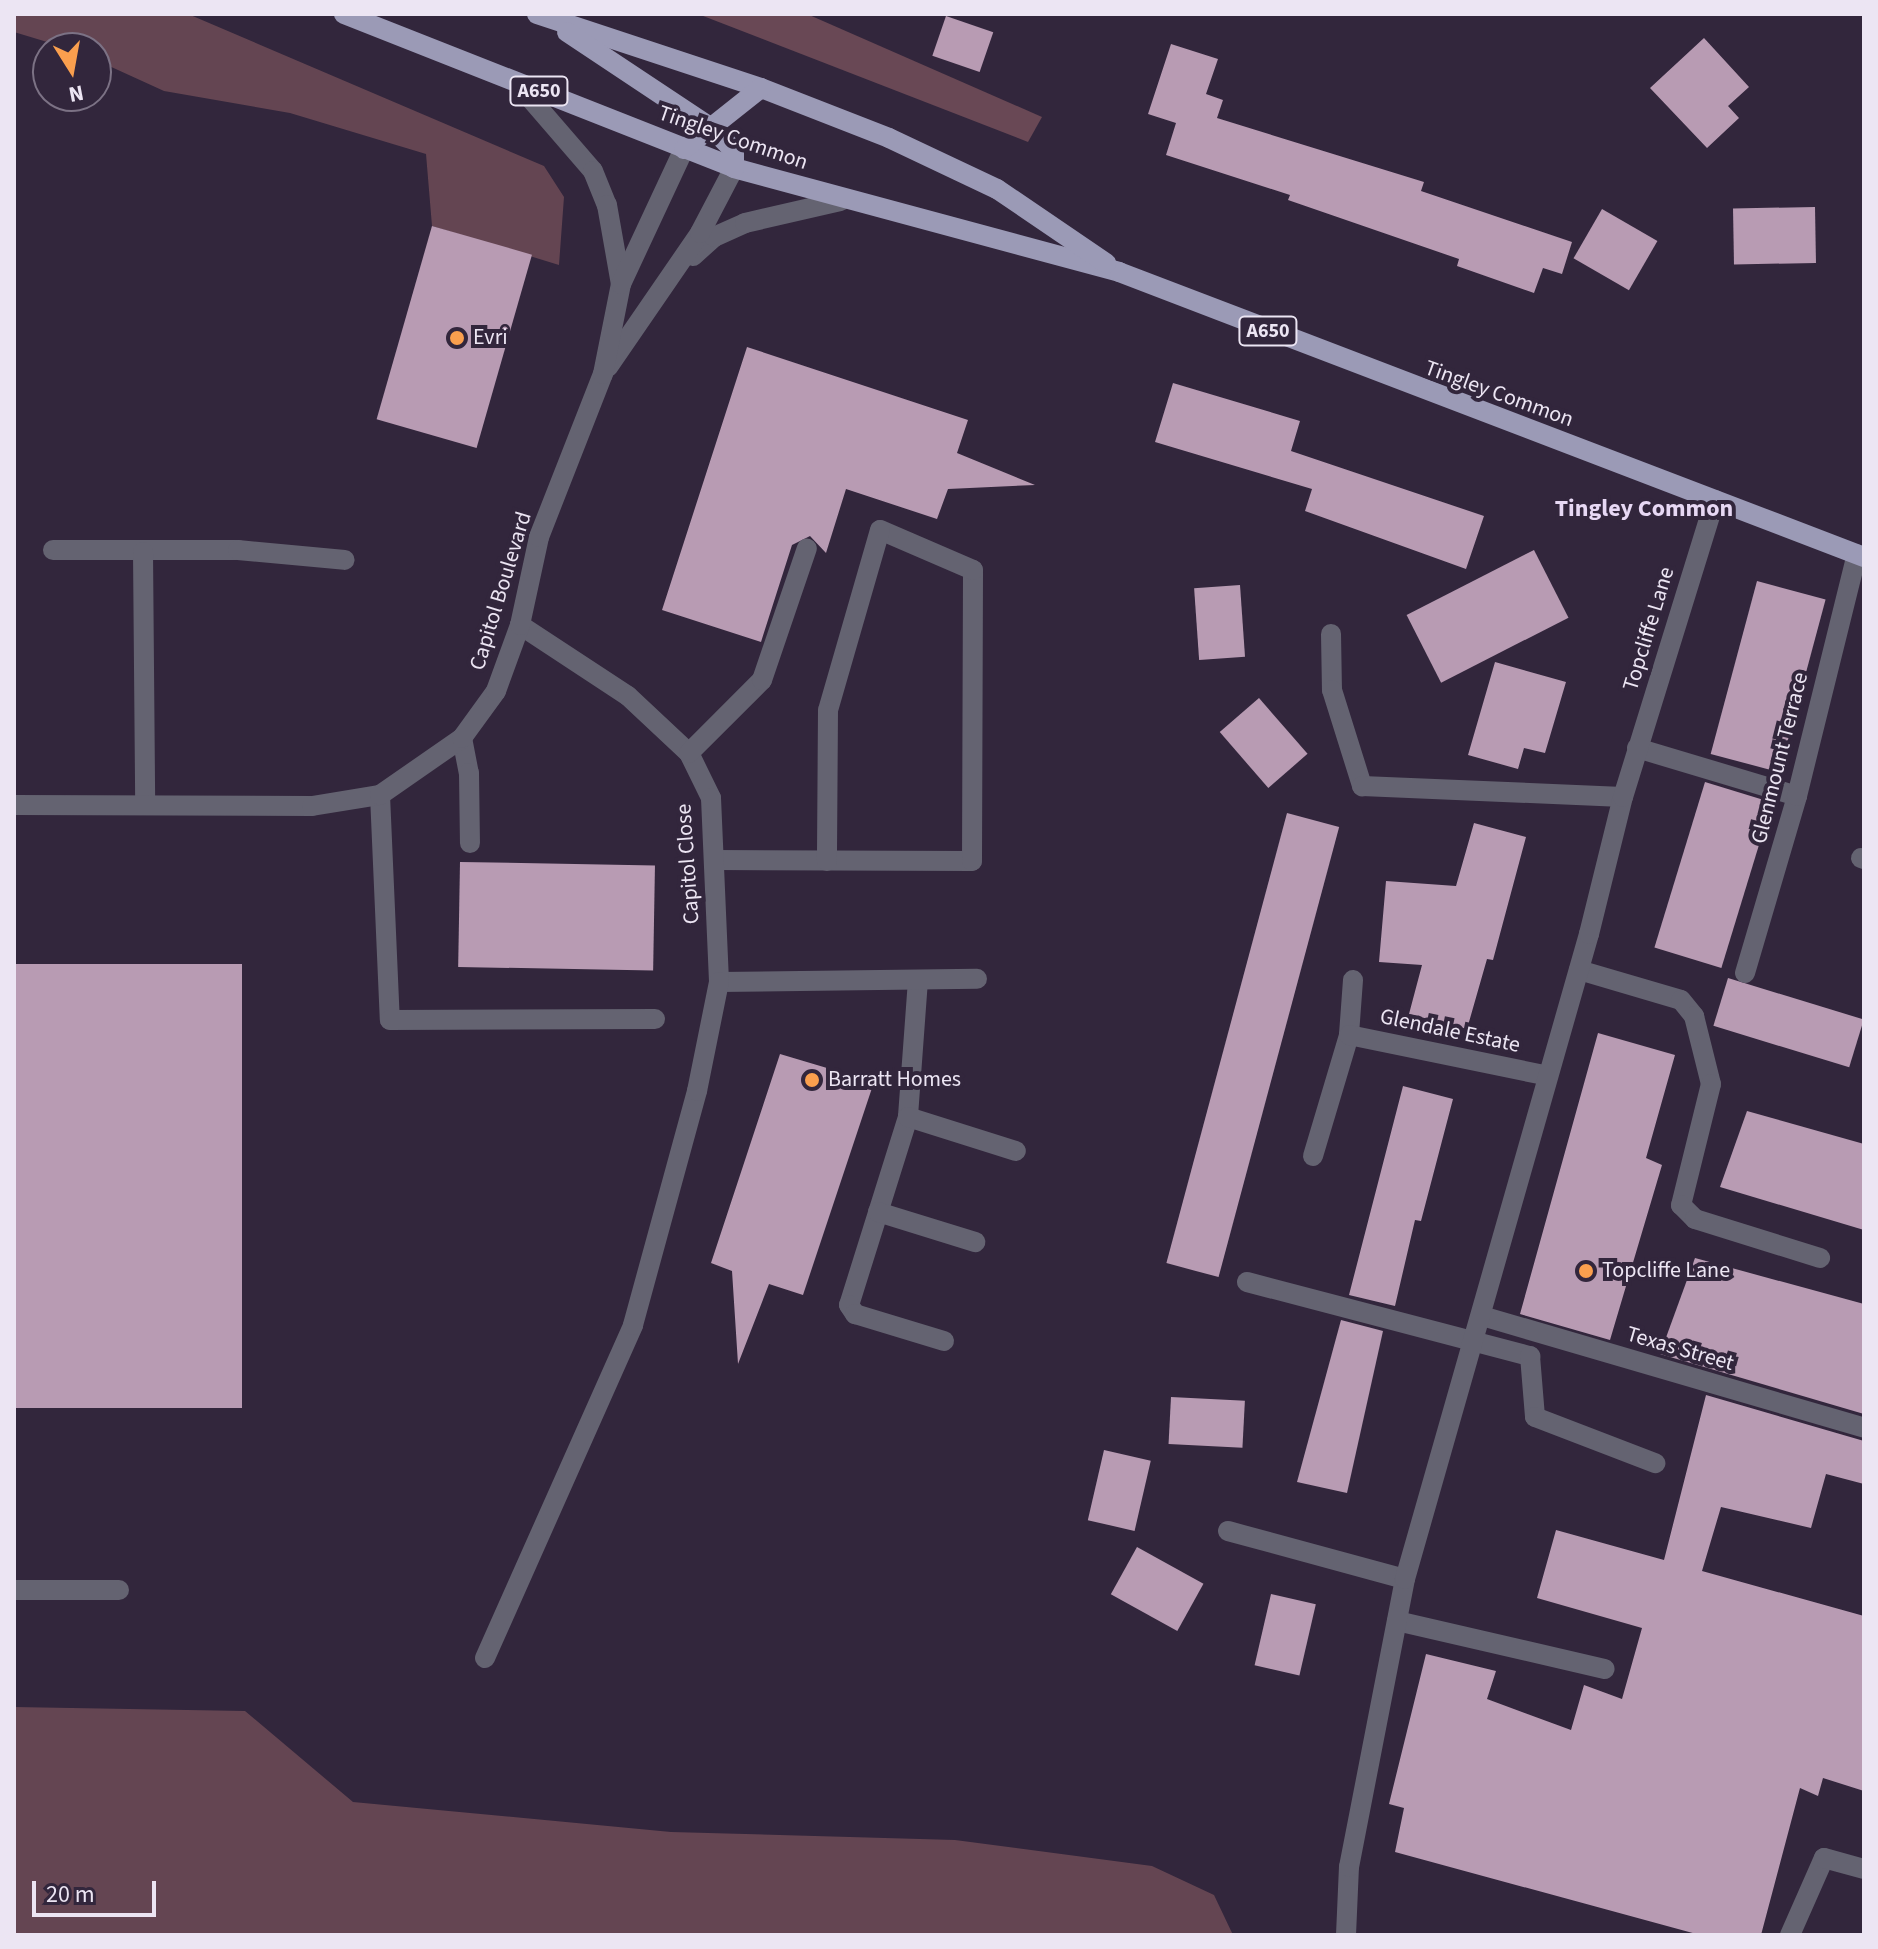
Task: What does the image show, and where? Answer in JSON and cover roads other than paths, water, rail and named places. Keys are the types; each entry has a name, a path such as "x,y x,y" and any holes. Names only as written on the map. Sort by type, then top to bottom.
{"main road":[{"name":"Tingley Common","path":"344,14 734,168 840,201 1119,272 1860,555"},
{"name":"Tingley Common","path":"540,15 761,88 997,189 1119,272"},
{"path":"540,15 713,129 734,151 734,168"},
{"path":"684,149 761,88"}],"street":[{"name":"Capitol Boulevard","path":"517,83 593,171 607,205 621,284"},
{"name":"Capitol Boulevard","path":"14,805 145,803 312,806 380,795 462,738 496,691 520,625 539,537 603,374 621,284 684,149"},
{"name":"Capitol Boulevard","path":"603,374 671,275 734,168"},
{"name":"Capitol Boulevard","path":"671,275 714,237 745,223 840,201"},
{"name":"Topcliffe Lane","path":"1346,1935 1349,1867 1405,1579 1579,970 1637,748 1715,500"},
{"path":"715,860 827,861 972,861 973,570 880,530 828,710 827,861"},
{"path":"689,753 762,680 807,548"},
{"path":"53,550 238,550 345,560"},
{"path":"143,552 145,803"},
{"name":"Glenmount Terrace","path":"1745,973 1797,796 1860,555"},
{"name":"Capitol Close","path":"485,1658 633,1325 697,1091 719,982 711,798 689,753 628,696 520,625"},
{"path":"1331,634 1332,690 1362,786 1623,797"},
{"path":"462,738 469,773 470,843"},
{"path":"1637,748 1797,796"},
{"path":"380,795 390,1020 655,1019"},
{"path":"1579,970 1681,1000 1694,1016 1711,1084 1681,1205 1695,1219 1820,1258"},
{"path":"719,982 977,979"},
{"path":"918,980 908,1117 851,1310 944,1341"},
{"name":"Glendale Estate","path":"1353,980 1349,1035 1548,1076"},
{"path":"1313,1156 1349,1035"},
{"path":"908,1117 1016,1151"},
{"path":"878,1212 975,1242"},
{"path":"1247,1282 1530,1356 1535,1417 1655,1463"},
{"name":"Texas Street","path":"1482,1316 1864,1428"},
{"path":"1228,1531 1405,1579"},
{"path":"14,1590 119,1590"},
{"path":"1397,1621 1605,1669"},
{"path":"1790,1935 1824,1858 1864,1869"}],"place":[{"name":"Evri","path":"457,338"},
{"name":"Barratt Homes","path":"812,1080"},
{"name":"Topcliffe Lane","path":"1586,1271"}],"district":[{"name":"Tingley Common","path":"1644,509"}]}
